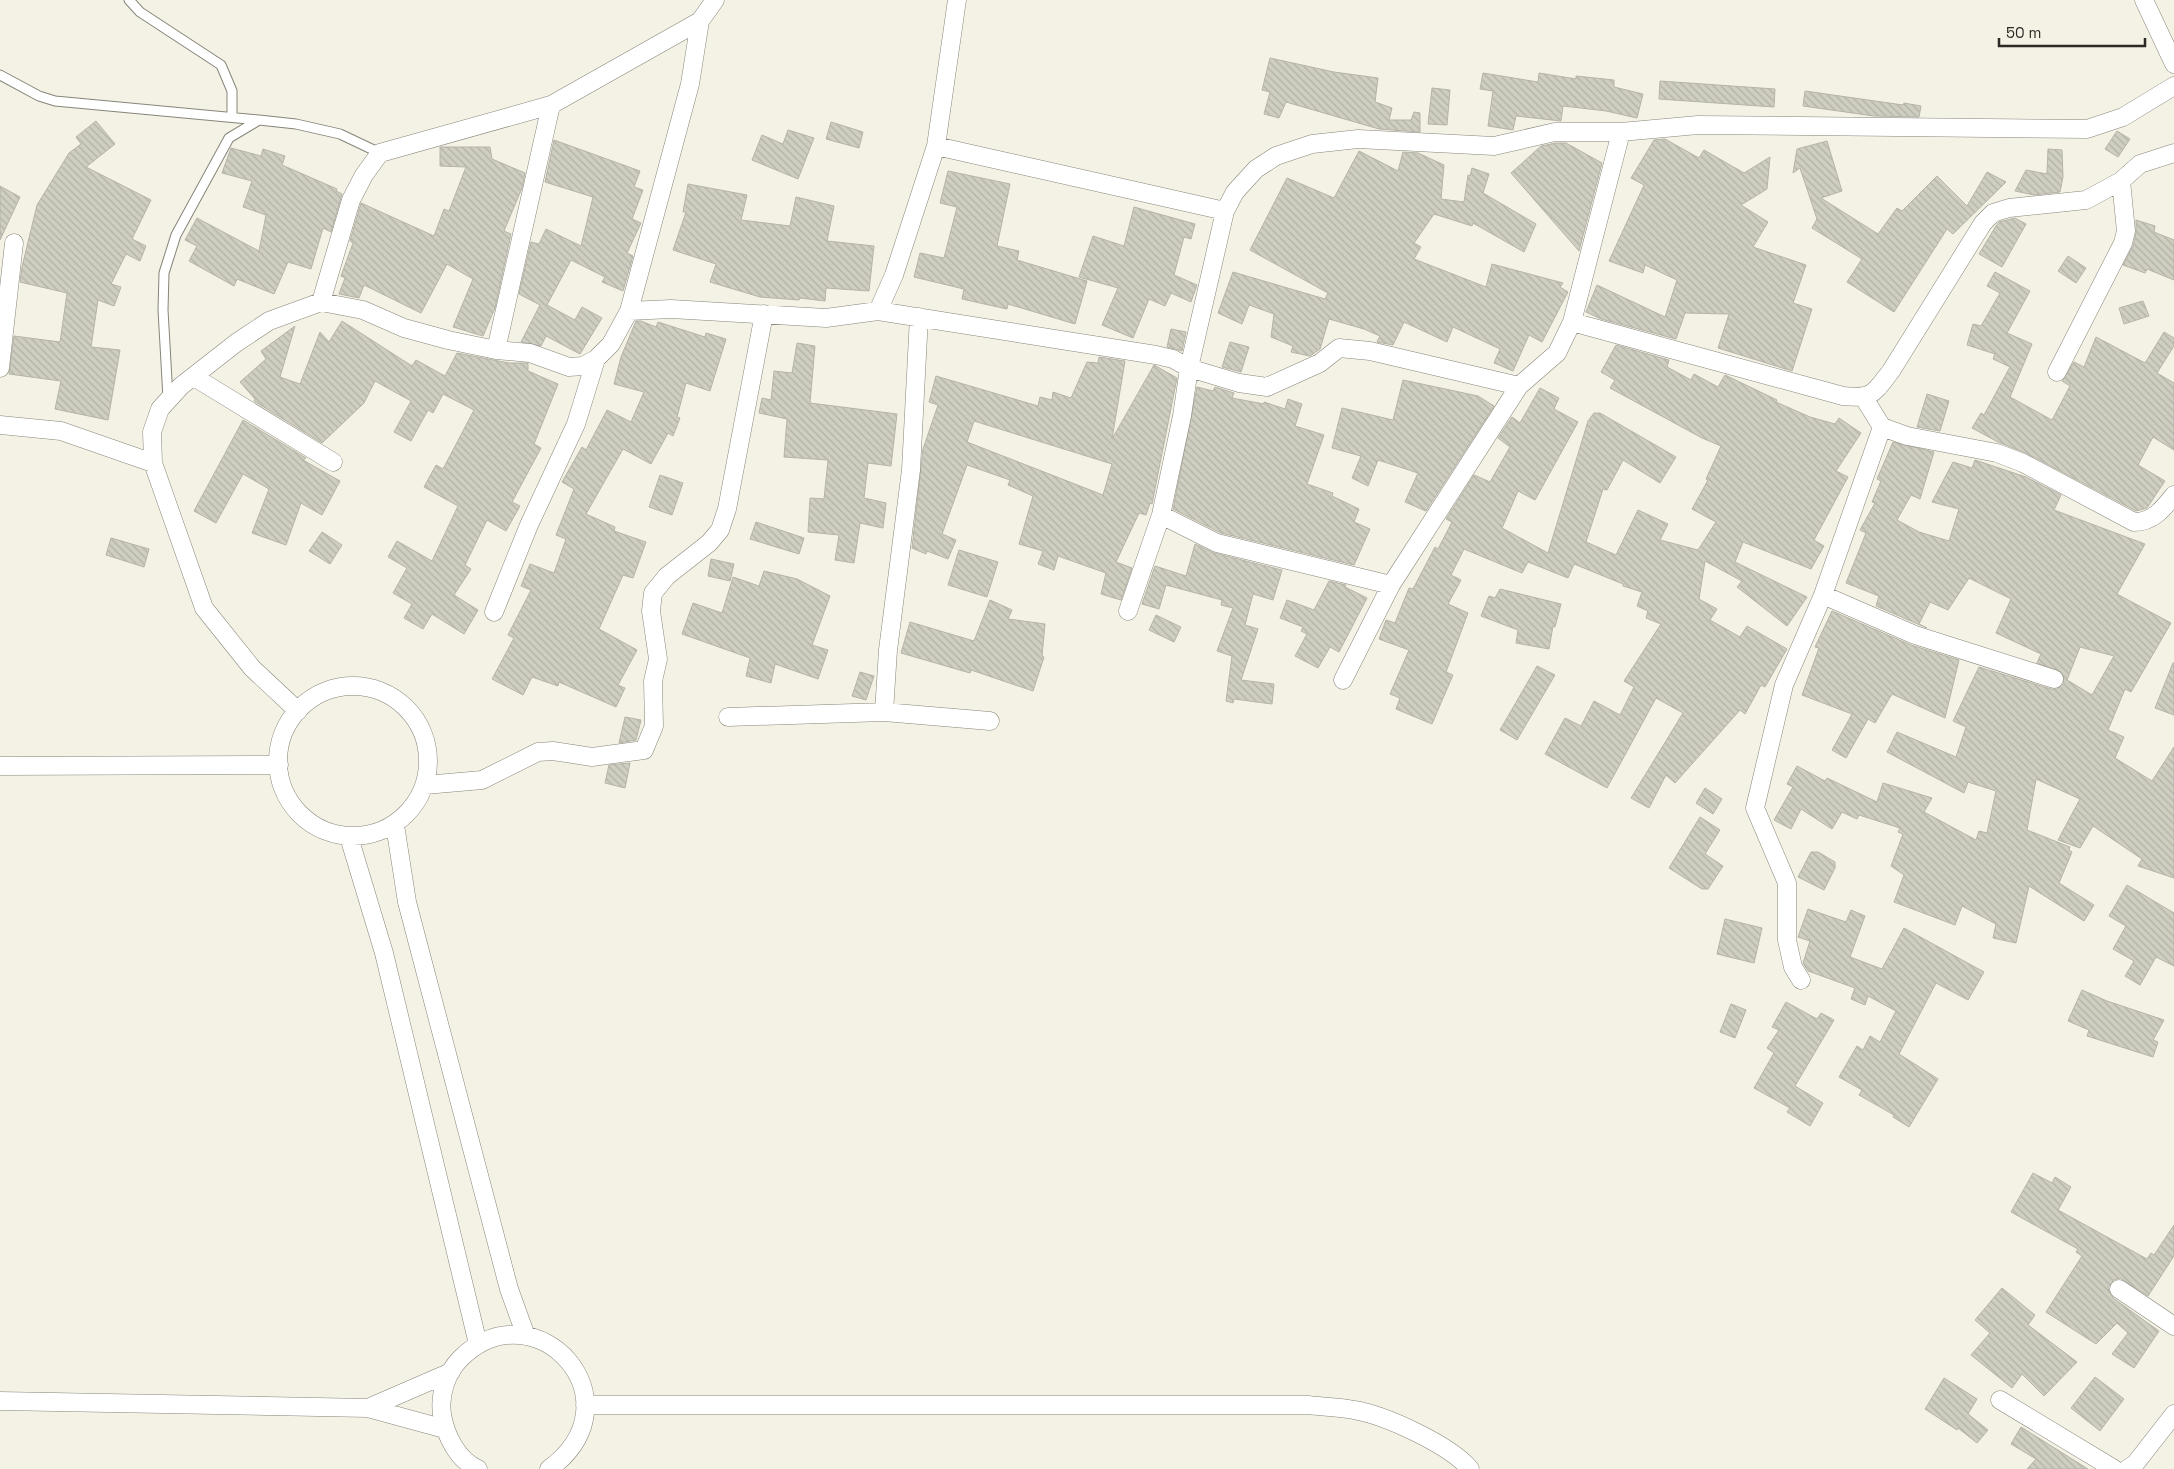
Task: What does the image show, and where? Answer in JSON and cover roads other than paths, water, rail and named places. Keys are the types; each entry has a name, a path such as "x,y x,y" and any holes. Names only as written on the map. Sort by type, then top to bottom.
{"street":[{"path":"321,302 351,200 364,174 380,153 552,105 700,21 715,0"},
{"path":"878,311 894,276 936,146 957,0"},
{"path":"2144,0 2174,64"},
{"path":"298,710 252,668 204,608 153,463 152,432 160,409 194,377 236,343 269,321 321,302 363,310 404,328 496,350 530,354 569,367 583,366 596,359 611,344 629,311 690,84 700,21"},
{"path":"1128,611 1161,515 1182,416 1189,368 1225,211 1235,192 1256,169 1276,156 1312,144 1358,139 1494,146 1555,132 1621,132 1698,125 2087,129 2123,118 2174,86"},
{"path":"496,350 552,105"},
{"path":"1344,680 1391,585 1519,386 1557,353 1572,322 1621,132"},
{"path":"936,146 1225,211"},
{"path":"1572,322 1843,396 1864,398 1874,392 1891,371 1983,223 1993,213 2039,204 2086,200 2121,180 2140,164 2174,153"},
{"path":"2057,372 2123,243 2126,231 2121,180"},
{"path":"0,368 14,243"},
{"path":"629,311 671,309 826,318 878,311 1156,354 1173,359 1189,368 1239,383 1267,387 1320,363 1339,348 1370,351 1519,386"},
{"path":"426,785 482,780 538,752 553,751 592,757 644,750 654,726 653,681 658,659 651,611 653,593 667,576 709,543 720,530 727,509 764,314"},
{"path":"884,712 888,650 911,470 919,317"},
{"path":"494,612 528,525 576,424 596,359"},
{"path":"194,377 333,462"},
{"path":"1864,398 1882,427 1907,436 1997,453 2134,522 2144,522 2161,512 2174,495"},
{"path":"0,424 61,431 153,463"},
{"path":"1801,980 1793,967 1787,940 1787,883 1755,808 1784,685 1823,595 1882,427"},
{"path":"1161,515 1217,543 1391,585"},
{"path":"1823,595 1914,635 2054,679"},
{"path":"342,687 367,688 391,696 411,712 424,734 429,759 426,785 414,807 395,824 373,834 349,837 326,831 305,819 289,800 280,778 278,754 284,731 298,710 318,695 342,687"},
{"path":"728,717 884,712 990,721"},
{"path":"0,766 279,765"},
{"path":"395,824 407,902 509,1289 526,1336"},
{"path":"349,837 384,953 478,1344"},
{"path":"2119,1289 2174,1326"},
{"path":"478,1469 456,1451 444,1429 441,1406 445,1384 456,1363 472,1347 493,1337 516,1334 538,1339 559,1350 574,1368 584,1389 586,1413 579,1437 566,1457 556,1467"},
{"path":"368,1408 451,1372"},
{"path":"2000,1400 2114,1469"},
{"path":"0,1401 368,1408 444,1429"},
{"path":"585,1406 1308,1405 1356,1410 1395,1422 1434,1443 1465,1463 1470,1469"},
{"path":"2127,1469 2135,1464 2174,1414"}],"lane":[{"path":"128,0 140,12 221,65 232,92 232,117"},
{"path":"0,75 39,96 55,101 296,124 340,134 380,153"},
{"path":"168,400 163,310 164,273 176,235 229,138 259,120"}]}
